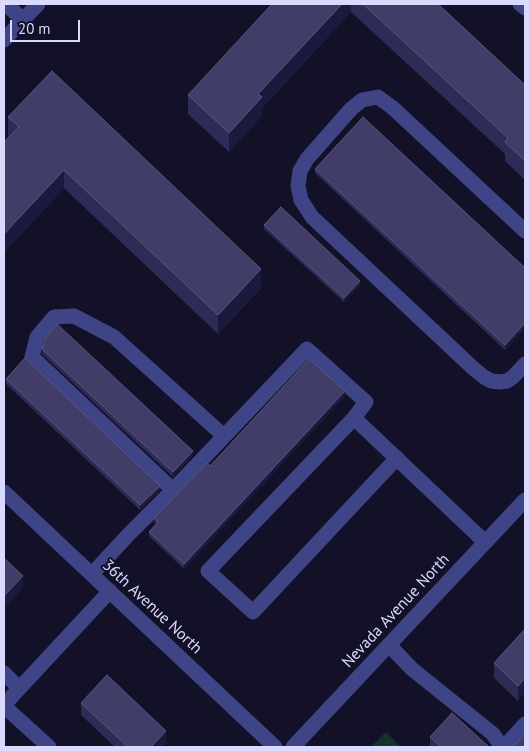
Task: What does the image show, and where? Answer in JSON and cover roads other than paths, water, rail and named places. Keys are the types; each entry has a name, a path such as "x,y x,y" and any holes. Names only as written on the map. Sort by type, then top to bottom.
{"street":[{"path":"6,4 22,20"},
{"path":"4,40 38,4"},
{"path":"520,4 525,8"},
{"path":"525,231 393,108 378,97 362,100 351,109 307,159 300,171 298,186 301,200 312,217 473,368 491,381 500,382 507,381 513,377 525,364"},
{"path":"173,490 32,357 36,337 54,317 74,316 114,337 224,436"},
{"path":"92,574 307,349 366,402 354,418 208,570 254,612 396,458"},
{"path":"354,418 485,542"},
{"name":"36th Avenue North","path":"4,492 275,747"},
{"name":"Nevada Avenue North","path":"293,747 525,500"},
{"path":"49,747 4,706 110,591"},
{"path":"389,645 412,669 492,734 503,747 525,724"},
{"path":"4,673 19,688"}]}
